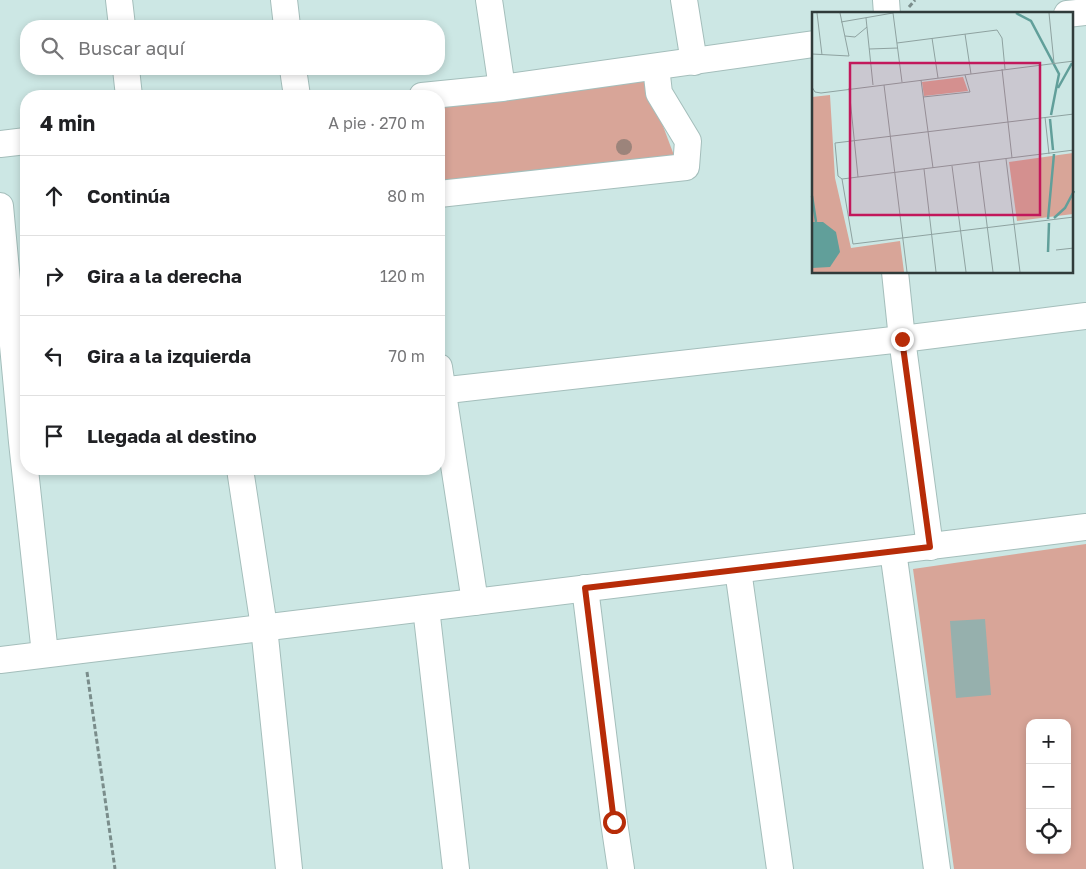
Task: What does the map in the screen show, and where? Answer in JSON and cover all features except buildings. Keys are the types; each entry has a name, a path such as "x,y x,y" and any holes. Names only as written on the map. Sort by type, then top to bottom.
{"street":[{"path":"119,0 121,20"},
{"path":"284,0 286,20"},
{"path":"489,0 502,88"},
{"path":"684,0 694,62"},
{"path":"445,94 502,88 812,44"},
{"path":"445,193 686,167 688,141 659,93 656,67"},
{"path":"127,75 128,90"},
{"path":"294,75 296,90"},
{"path":"0,144 20,142"},
{"path":"0,206 16,443 20,472"},
{"path":"895,274 930,547"},
{"path":"445,383 902,339 1086,316"},
{"path":"445,414 475,602"},
{"path":"20,475 45,654"},
{"path":"241,475 264,628 289,869"},
{"path":"0,660 1086,527"},
{"path":"893,551 937,869"},
{"path":"738,570 780,869"},
{"path":"585,588 621,869"},
{"path":"426,608 456,869"}],"path":[{"path":"84,649 115,869"}],"shaded area":[{"path":"645,78 675,158 445,186 445,105"},
{"path":"1086,544 1086,869 954,869 913,569"}],"route":[{"path":"614,822 585,588 930,547 902,339"}]}
